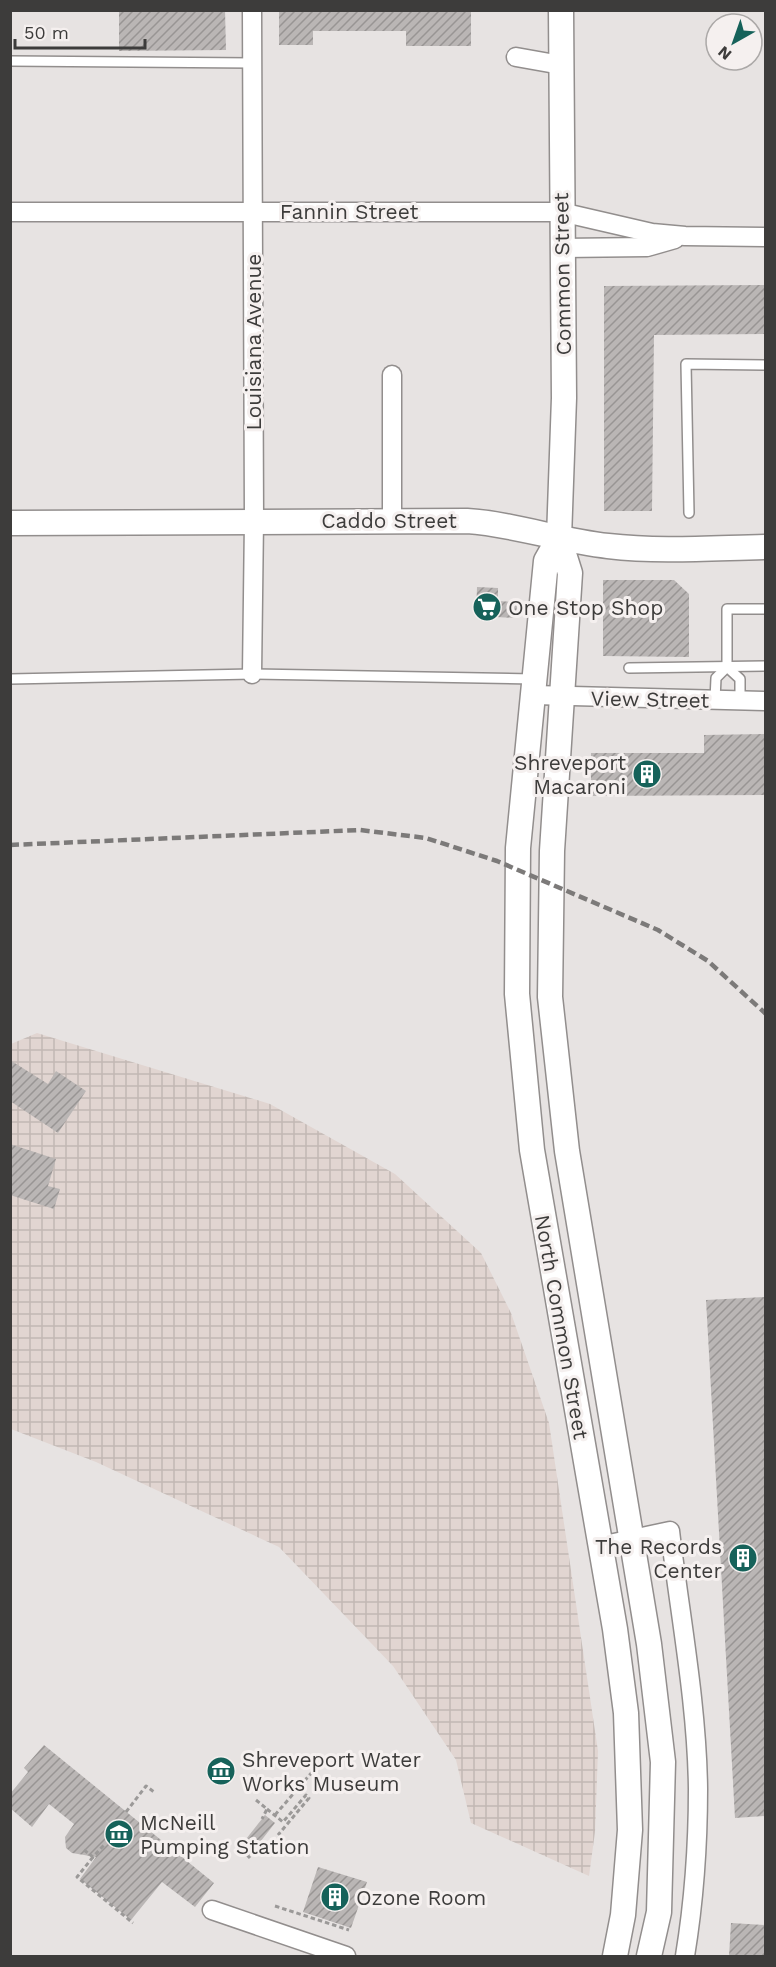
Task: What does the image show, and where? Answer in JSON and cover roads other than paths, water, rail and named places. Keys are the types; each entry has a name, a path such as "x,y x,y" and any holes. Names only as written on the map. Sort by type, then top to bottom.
{"main road":[{"name":"Common Street","path":"561,10 564,398 559,538 570,573 562,698"},
{"name":"Caddo Street","path":"10,523 254,520 490,522 559,538 607,546 650,549 765,547"},
{"name":"Common Street","path":"535,687 546,561 559,538"},
{"name":"North Common Street","path":"535,687 518,848 517,994 532,1150 600,1546 626,1713 630,1788 627,1873 615,1956"},
{"name":"North Common Street","path":"562,698 550,921 550,997 555,1061 567,1151 649,1644 663,1762 658,1912 649,1956"}],"street":[{"name":"Louisiana Avenue","path":"252,10 254,520 252,674"},
{"path":"516,57 561,65"},
{"name":"Fannin Street","path":"10,212 252,210 561,212 652,233 685,236 765,237"},
{"name":"Fannin Street","path":"562,249 647,247 685,236"},
{"path":"392,375 392,520"},
{"name":"View Street","path":"535,687 562,698 765,701"},
{"path":"600,1546 670,1531 690,1692 698,1787 696,1886 686,1956"},
{"path":"212,1910 346,1956"}],"lane":[{"path":"10,61 252,63"},
{"path":"689,513 686,364 765,365"},
{"path":"740,700 741,679 728,667 727,609 765,609"},
{"path":"629,668 765,666"},
{"path":"715,700 716,678 728,667"},
{"path":"10,679 252,674 535,687"}],"railway":[{"path":"10,845 360,830 426,838 497,861 658,930 708,961 766,1014"}],"place":[{"name":"One Stop Shop","path":"487,607"},
{"name":"Shreveport Macaroni","path":"647,774"},
{"name":"The Records Center","path":"743,1558"},
{"name":"Shreveport Water Works Museum","path":"221,1771"},
{"name":"McNeill Pumping Station","path":"119,1834"},
{"name":"Ozone Room","path":"335,1897"}]}
